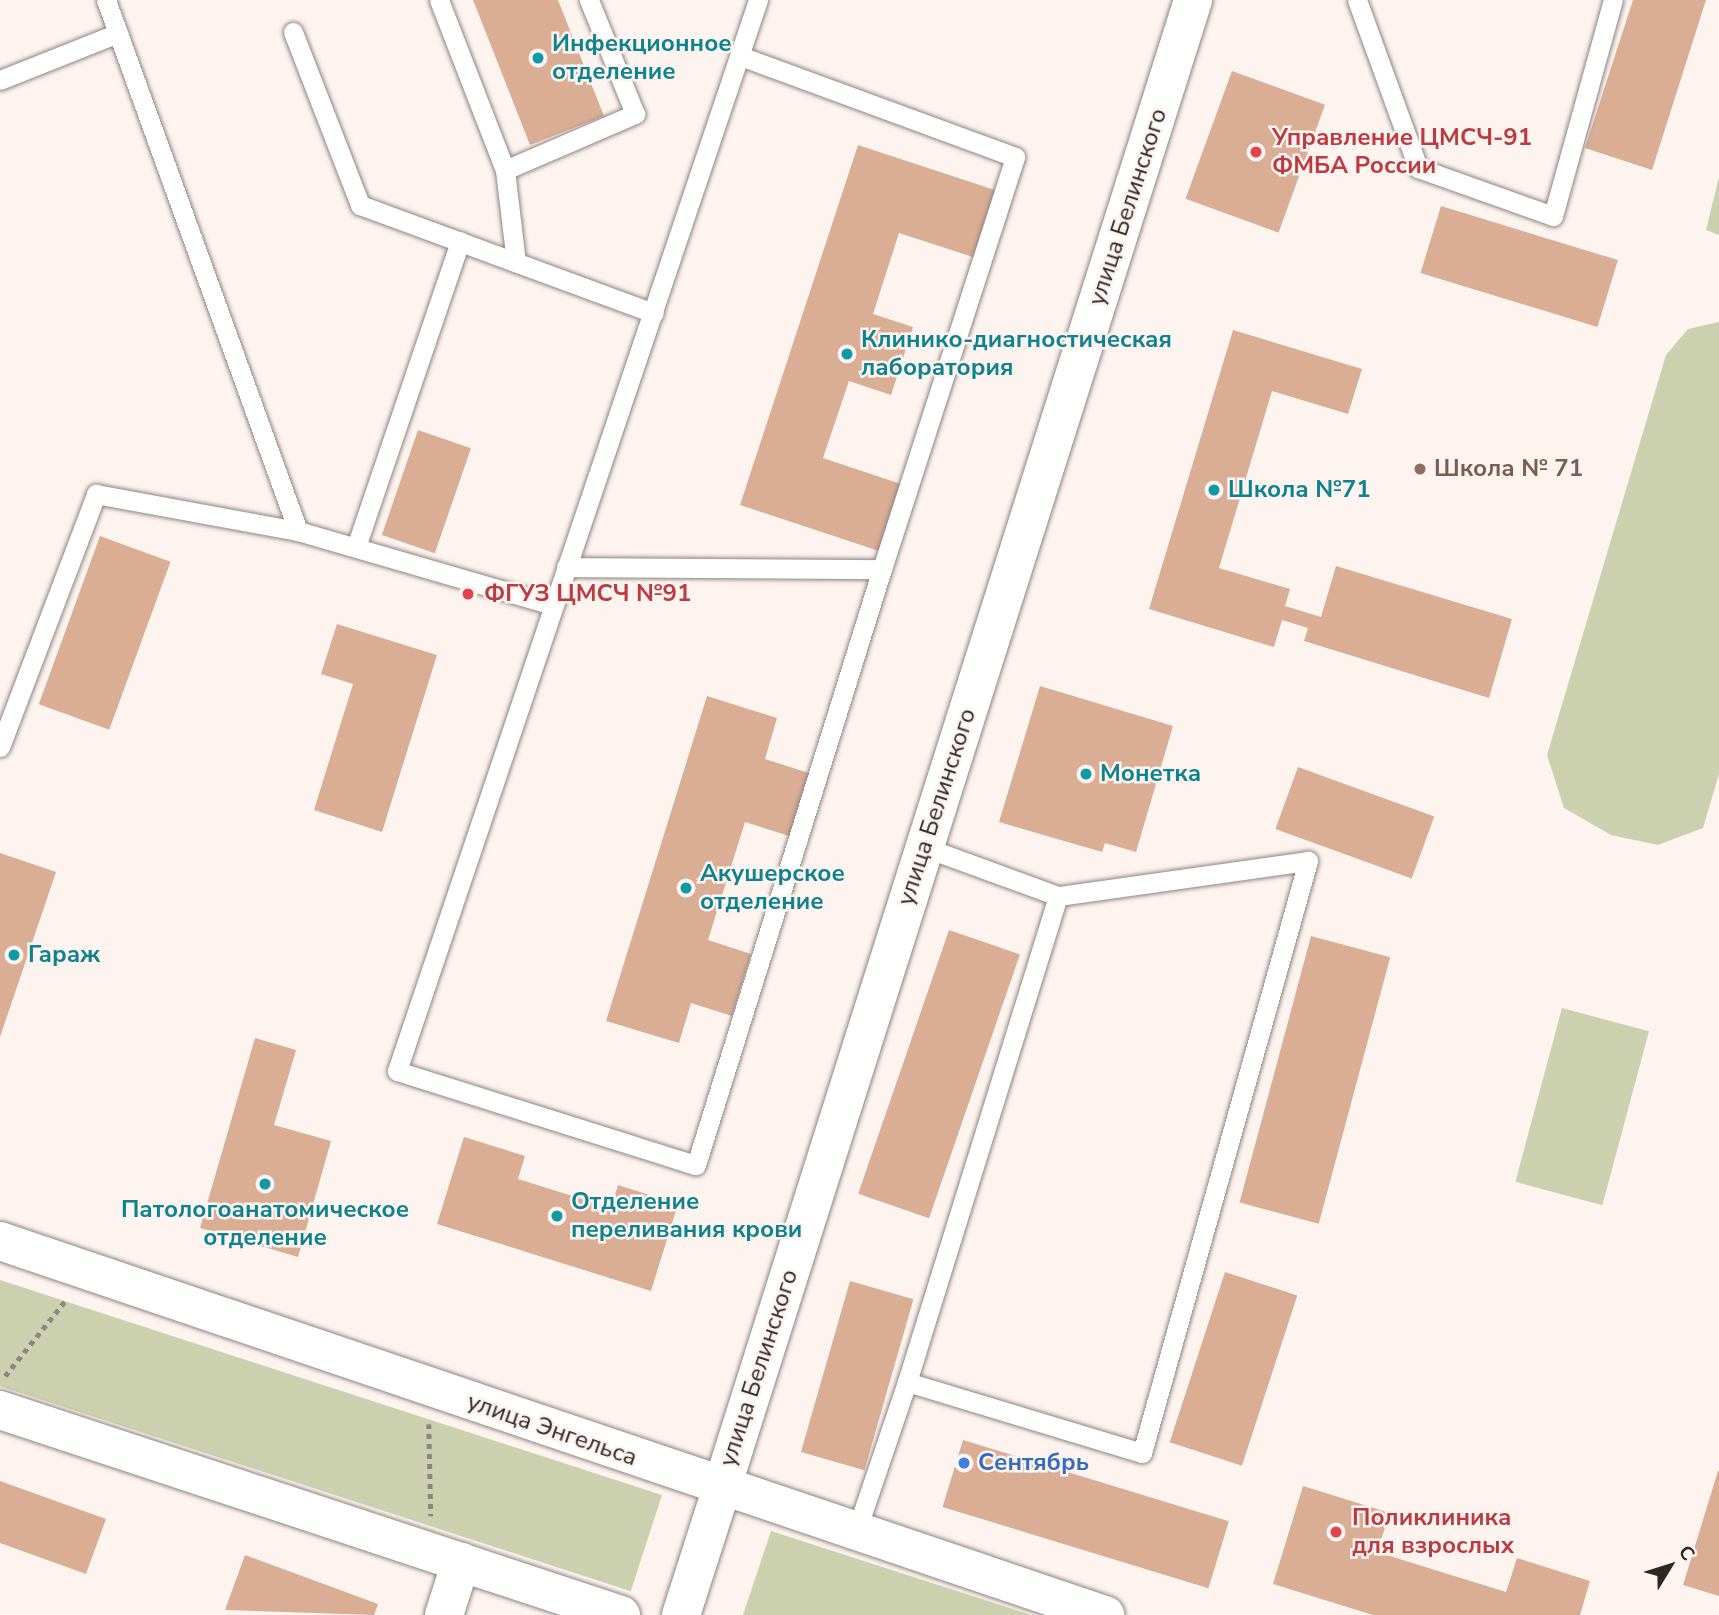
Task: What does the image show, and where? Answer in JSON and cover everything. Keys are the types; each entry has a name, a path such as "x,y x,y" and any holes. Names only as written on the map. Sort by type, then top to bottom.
{"main road":[{"name":"улица Белинского","path":"681,1615 1193,0"},
{"name":"улица Энгельса","path":"0,1241 1105,1615"},
{"path":"0,1410 621,1615"},
{"path":"444,1615 446,1557"}],"lane":[{"path":"106,0 298,531"},
{"path":"439,0 505,170 516,262"},
{"path":"505,170 635,114 589,0"},
{"path":"740,57 1015,157 882,569 695,1165 397,1071 758,0"},
{"path":"1357,0 1418,168 1553,216 1614,0"},
{"path":"293,32 360,205 654,313"},
{"path":"0,80 118,33"},
{"path":"356,547 460,241"},
{"path":"0,747 96,494 298,531 553,605"},
{"path":"566,568 882,569"},
{"path":"907,1382 1142,1453 1308,861 1058,896 924,847"},
{"path":"856,1532 907,1382 1058,896"}],"path":[{"path":"0,1382 89,1272"},
{"path":"428,1388 446,1557"}],"green space":[{"path":"1719,177 1719,235 1706,230"},
{"path":"1719,322 1719,774 1703,828 1658,845 1611,835 1564,808 1547,755 1666,355 1688,329"},
{"path":"1562,1008 1649,1031 1602,1205 1515,1182"},
{"path":"0,1280 662,1495 631,1591 0,1386"},
{"path":"771,1531 1031,1615 743,1615"}],"building":[{"name":"Инфекционное отделение","path":"473,0 558,0 604,116 530,145"},
{"path":"1633,0 1706,0 1652,170 1585,148"},
{"name":"Управление ЦМСЧ-91 ФМБА России","path":"1232,71 1325,105 1279,233 1185,199"},
{"name":"Клинико-диагностическая лаборатория","path":"858,145 1001,192 979,259 899,233 873,314 913,327 891,395 849,381 823,458 904,485 882,552 740,505"},
{"path":"1441,206 1618,260 1597,327 1421,273"},
{"name":"Школа №71","path":"1233,330 1362,369 1348,414 1272,391 1219,568 1290,589 1285,606 1321,617 1336,566 1512,619 1489,698 1304,641 1308,628 1282,620 1274,647 1149,609"},
{"path":"418,430 471,448 435,553 382,535"},
{"path":"100,536 170,562 109,730 39,704"},
{"path":"337,624 437,655 382,832 314,810 353,684 321,674"},
{"name":"Монетка","path":"1040,686 1173,726 1136,852 1105,843 1102,852 999,822"},
{"name":"Акушерское отделение","path":"707,696 777,718 765,759 812,774 792,837 745,822 708,940 751,954 732,1016 691,1003 679,1043 606,1021"},
{"path":"1298,767 1434,817 1412,879 1275,829"},
{"name":"Гараж","path":"0,853 56,872 0,1037"},
{"path":"949,930 1020,954 929,1218 858,1194"},
{"path":"1311,936 1390,957 1319,1224 1240,1203"},
{"name":"Патологоанатомическое отделение","path":"255,1038 296,1050 274,1125 331,1141 298,1257 200,1228"},
{"name":"Отделение переливания крови","path":"464,1137 525,1156 518,1179 611,1208 618,1185 678,1204 651,1291 437,1224"},
{"path":"1225,1272 1297,1295 1242,1466 1170,1442"},
{"path":"850,1281 913,1299 864,1470 801,1452"},
{"path":"963,1440 1229,1521 1208,1588 943,1507"},
{"path":"1719,1471 1719,1596 1683,1585"},
{"path":"0,1481 106,1519 86,1574 0,1543"},
{"name":"Поликлиника для взрослых","path":"1303,1486 1390,1513 1377,1552 1506,1592 1517,1558 1590,1581 1580,1615 1373,1615 1273,1584"},
{"path":"245,1555 378,1604 374,1615 225,1610"}],"place":[{"name":"Инфекционное отделение","path":"538,58"},
{"name":"Управление ЦМСЧ-91 ФМБА России","path":"1256,152"},
{"name":"Клинико-диагностическая лаборатория","path":"847,354"},
{"name":"Школа № 71","path":"1420,469"},
{"name":"Школа №71","path":"1214,490"},
{"name":"ФГУЗ ЦМСЧ №91","path":"468,594"},
{"name":"Монетка","path":"1086,774"},
{"name":"Акушерское отделение","path":"686,888"},
{"name":"Гараж","path":"14,955"},
{"name":"Патологоанатомическое отделение","path":"265,1184"},
{"name":"Отделение переливания крови","path":"557,1216"},
{"name":"Сентябрь","path":"964,1463"},
{"name":"Поликлиника для взрослых","path":"1336,1532"}]}
